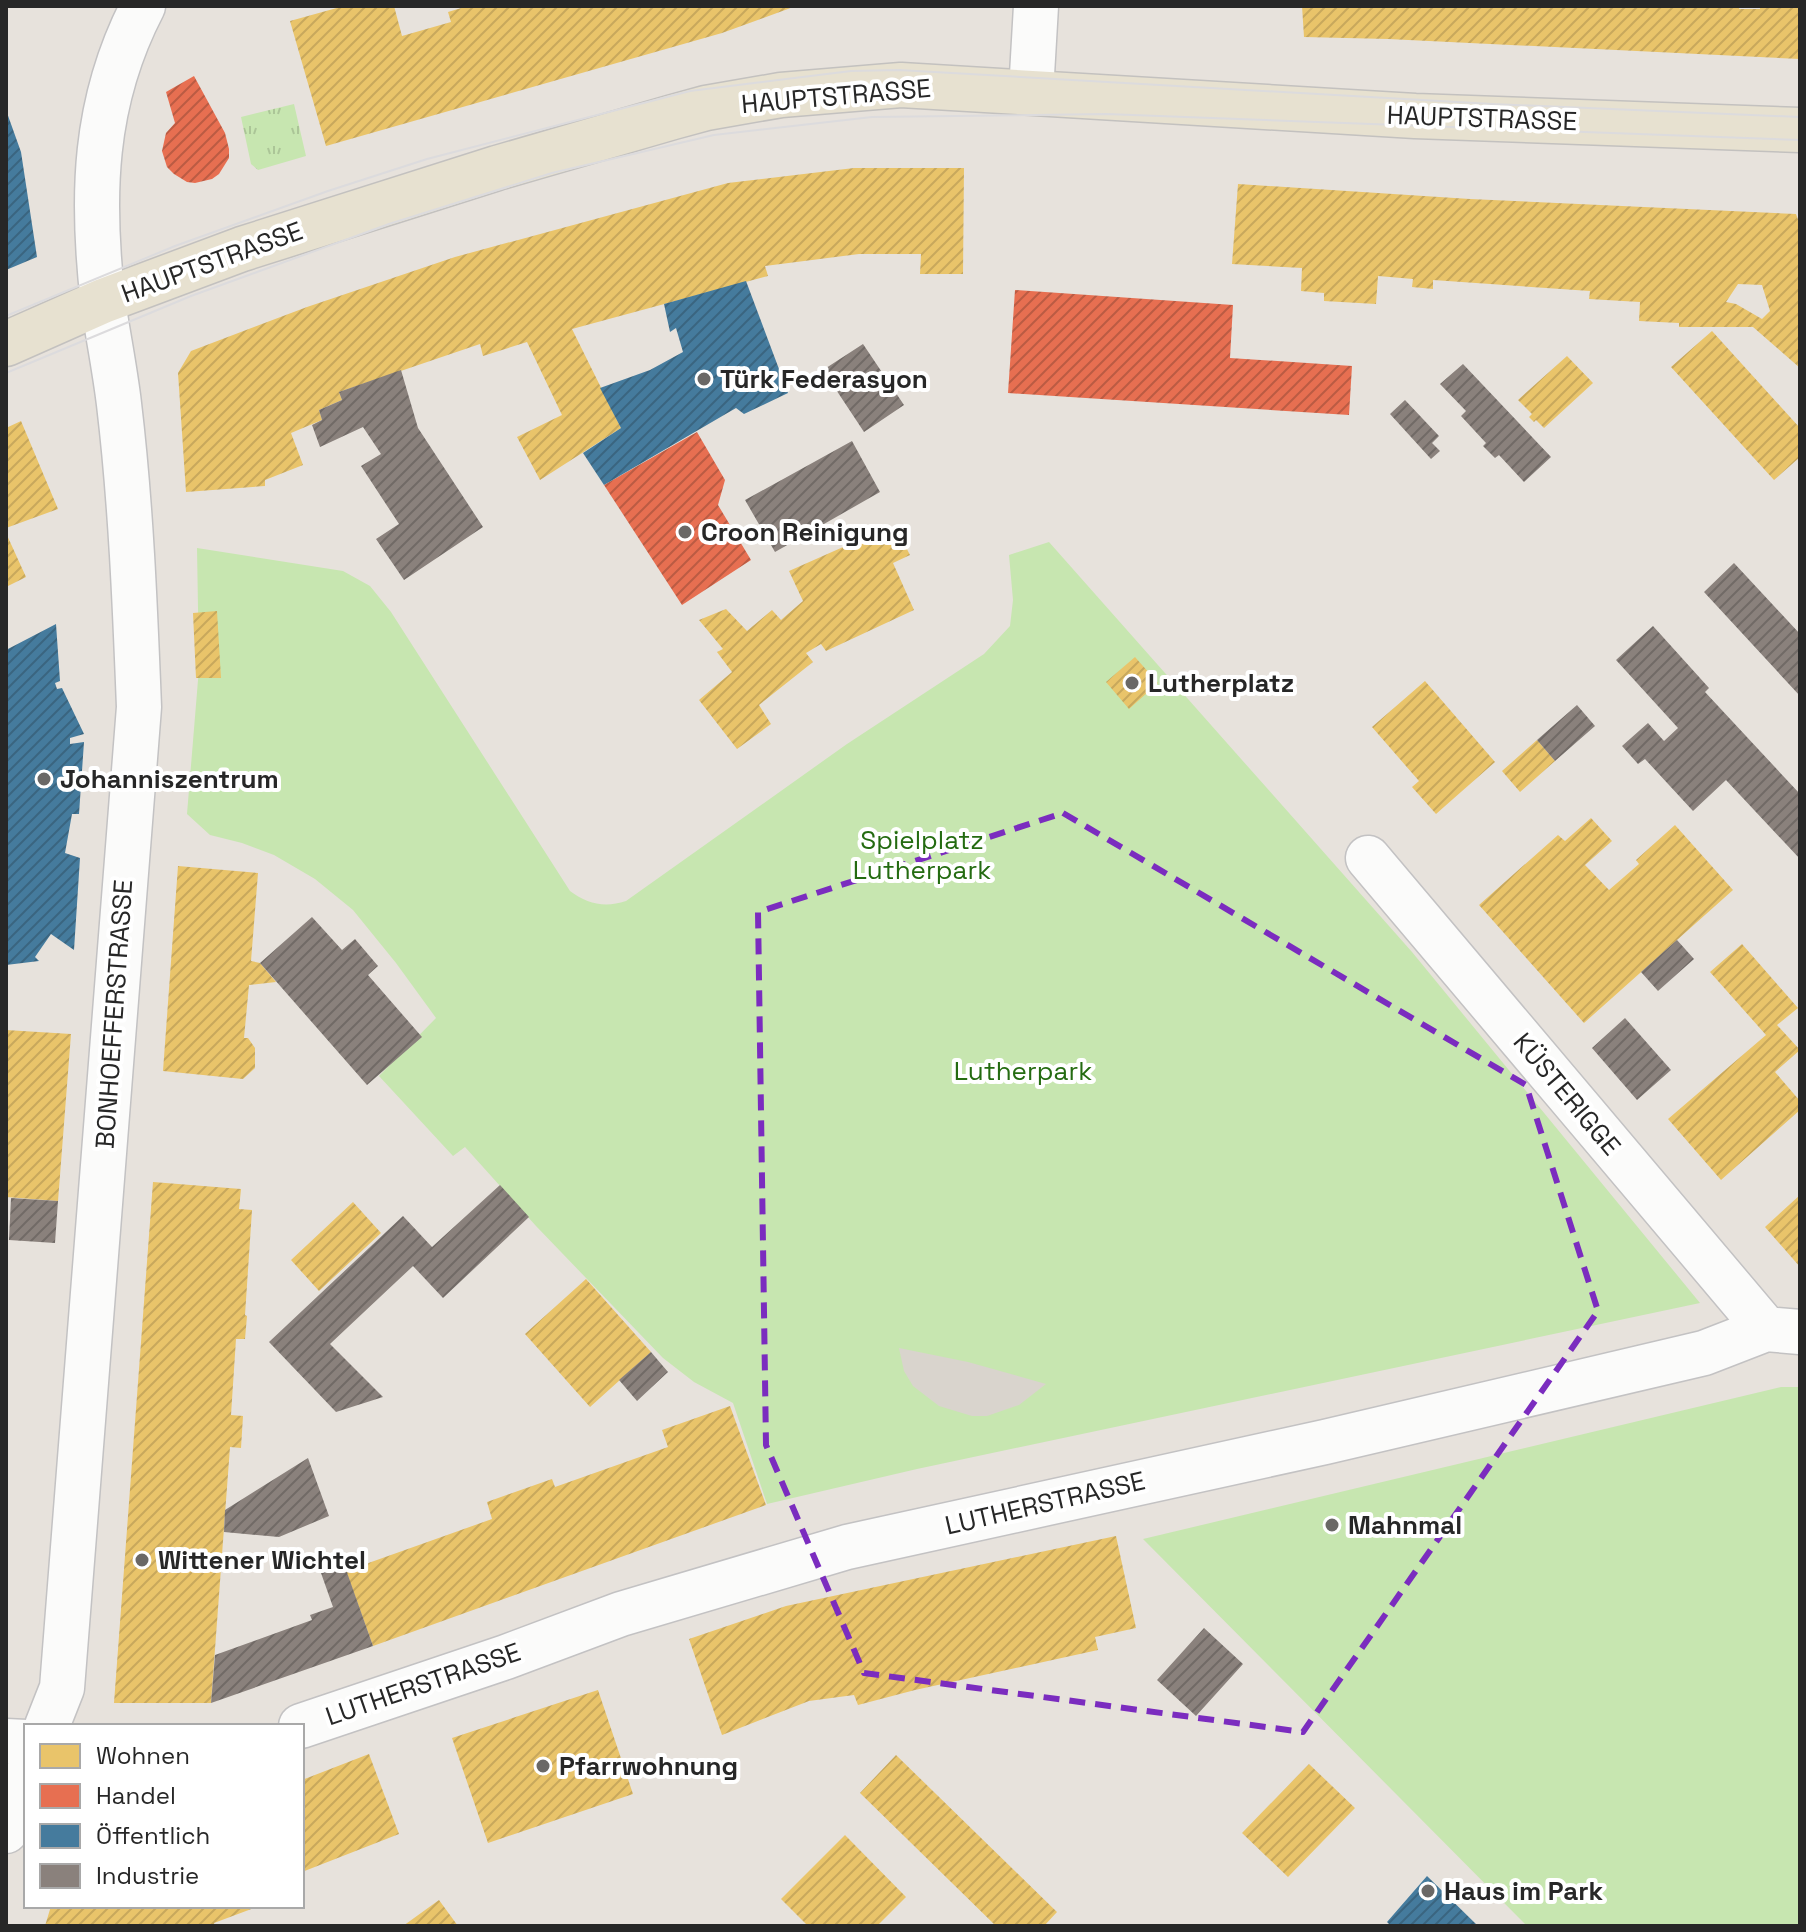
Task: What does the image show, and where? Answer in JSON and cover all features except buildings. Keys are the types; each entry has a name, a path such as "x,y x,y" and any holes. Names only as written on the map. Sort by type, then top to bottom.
{"main road":[{"name":"HAUPTSTRASSE","path":"6,344 103,301 256,245 497,168 706,108 781,95 901,85 1415,116 1800,130"}],"street":[{"name":"BONHOEFFERSTRASSE","path":"48,1724 62,1688 139,707 134,579 121,418 103,301 97,158 113,79 143,6"},
{"path":"1031,92 1036,6"},
{"name":"KÜSTERIGGE","path":"1368,858 1783,1330"},
{"name":"LUTHERSTRASSE","path":"304,1725 477,1667 621,1614 847,1547 1341,1439 1704,1353 1783,1330"},
{"path":"6,1831 24,1782"}],"highlighted area":[{"path":"1063,813 1526,1085 1598,1311 1303,1732 864,1673 766,1445 758,912"}],"green space":[{"path":"294,104 306,156 258,170 251,164 241,117"},
{"name":"Lutherpark","path":"1049,542 1412,952 1700,1303 917,1469 767,1504 733,1403 694,1382 663,1358 465,1147 453,1156 379,1076 436,1018 353,910 315,879 274,855 210,835 187,814 199,668 197,548 343,571 370,586 391,612 570,891 590,902 604,904 626,901 847,744 984,654 1010,626 1013,600 1009,555"},
{"path":"1781,1387 1800,1387 1800,1926 1527,1926 1143,1539"}],"shaded area":[{"path":"899,1348 968,1362 1046,1384 1019,1405 987,1416 972,1416 939,1406 913,1386 904,1371"}],"tram line":[{"path":"6,316 175,246 427,159 690,91 851,71 899,70 1492,104 1800,117"},
{"path":"6,373 191,296 389,224 552,173 714,135 872,117 1106,114 1800,140"}],"place":[{"name":"Türk Federasyon","path":"704,379"},
{"name":"Croon Reinigung","path":"685,532"},
{"name":"Lutherplatz","path":"1132,683"},
{"name":"Johanniszentrum","path":"44,779"},
{"name":"Mahnmal","path":"1332,1525"},
{"name":"Wittener Wichtel","path":"142,1560"},
{"name":"Pfarrwohnung","path":"543,1766"},
{"name":"Haus im Park","path":"1428,1891"}],"park label":[{"name":"Spielplatz Lutherpark","path":"922,855"}]}
